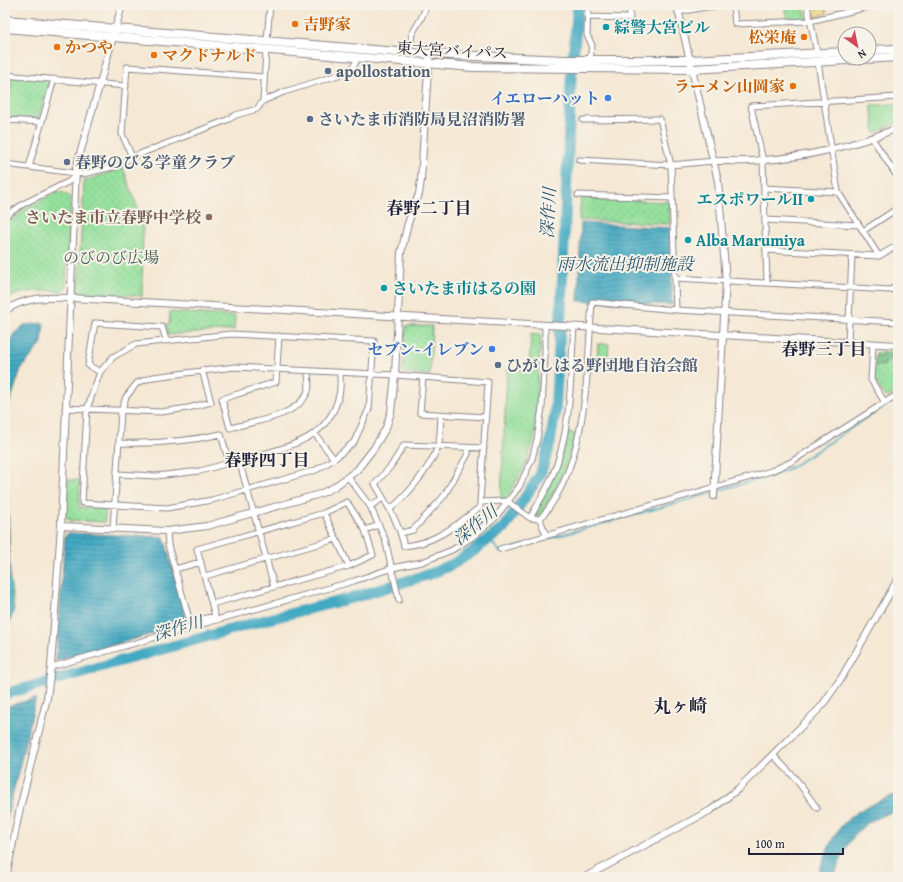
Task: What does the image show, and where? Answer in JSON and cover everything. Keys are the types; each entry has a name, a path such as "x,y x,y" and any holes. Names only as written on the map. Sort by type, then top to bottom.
{"highway":[{"name":"東大宮バイパス","path":"5,20 267,40 410,53 565,60 587,63 692,69 817,58 837,54"},
{"name":"東大宮バイパス","path":"5,28 428,64 564,69 587,63 898,56"},
{"path":"877,50 898,49"}],"street":[{"path":"6,877 20,808 47,698 51,667 61,526 76,168 122,5"},
{"path":"267,40 270,5"},
{"path":"410,53 412,43 411,36 425,13 426,5"},
{"path":"587,63 592,45 586,35 586,16 588,5"},
{"path":"586,16 630,18 629,5"},
{"path":"677,5 718,181 726,281 714,496"},
{"path":"678,12 706,7 733,5 735,24 810,21 876,5"},
{"path":"807,5 838,192 879,256"},
{"path":"263,101 266,50"},
{"path":"61,526 166,531 207,526 320,494 348,477 366,460 386,428 391,412 395,375 404,238 419,194 421,180 429,54"},
{"path":"5,164 76,174 83,174 117,166 132,157 257,108 263,101 284,92 350,71 358,58"},
{"path":"132,157 122,134 127,67 264,77"},
{"path":"5,75 126,86"},
{"path":"29,167 54,79"},
{"path":"767,283 762,160 751,106 824,103 898,97"},
{"path":"583,120 660,119 671,166 676,310"},
{"path":"5,120 41,122"},
{"path":"579,160 671,166 714,161 762,160 797,157 831,150 872,138 898,128"},
{"path":"872,138 898,178"},
{"path":"5,216 25,203 70,181 76,174"},
{"path":"764,188 838,192"},
{"path":"578,195 672,198"},
{"path":"863,231 898,208"},
{"path":"765,220 859,225"},
{"path":"766,250 882,256 898,246"},
{"path":"848,342 852,255"},
{"path":"675,278 890,290 898,284"},
{"path":"5,311 17,304 30,300 71,298 898,345"},
{"path":"540,519 548,510 559,491 572,459 578,436 588,383 592,302 676,310 898,322"},
{"path":"100,372 88,365 95,323 162,327 166,340"},
{"path":"51,667 354,581 392,568 422,562 452,550 471,538 496,518 507,501 519,487 532,459 537,440 542,408 547,325"},
{"path":"530,518 552,477 561,450 567,424 572,327"},
{"path":"231,334 374,341 369,409 354,442 334,459 316,470 212,500 167,508 82,503 87,409 100,372 112,357 136,344 166,340 231,334"},
{"path":"279,336 276,382 222,399 230,428 290,412 302,403 309,389 308,372"},
{"path":"873,344 871,380 884,401"},
{"path":"113,528 121,412 126,397 137,383 153,377 234,367 308,372 395,375 488,382 485,417 484,448 480,507 454,528 419,545 404,546 401,534 390,509 375,484 391,466 404,445 484,448"},
{"path":"65,408 121,412 161,412 188,408 211,402 202,370"},
{"path":"274,587 239,460 301,442 315,434 325,425 333,412 340,394 340,373"},
{"path":"423,378 420,413 485,417"},
{"path":"500,549 771,471 791,462 884,401 898,394"},
{"path":"390,509 399,503 419,479 438,446 441,415"},
{"path":"117,474 156,476 200,471 229,463 220,434 193,440 157,444 119,443"},
{"path":"315,434 334,459"},
{"path":"401,534 413,530 444,496 468,454 468,448"},
{"path":"348,477 370,506 385,539 399,600"},
{"path":"370,506 383,498"},
{"path":"480,502 507,501 530,518 540,519"},
{"path":"166,531 168,545 190,622 215,616 197,548 324,513 347,502 365,530 373,555 349,566 212,604"},
{"path":"324,513 349,566"},
{"path":"540,519 546,535"},
{"path":"365,530 379,525"},
{"path":"205,576 336,539"},
{"path":"175,569 201,562"},
{"path":"585,877 711,810 738,789 809,720 838,683 898,578"},
{"path":"773,755 794,778 817,808"}],"green space":[{"path":"784,5 803,5 807,19 787,20"},
{"path":"12,77 51,80 38,119 6,117"},
{"path":"898,104 898,122 875,133 871,105"},
{"name":"のびのび広場","path":"123,168 143,222 142,296 78,292 84,181"},
{"path":"59,191 71,197 66,287 62,291 25,292 11,296 5,300 5,224 30,206"},
{"path":"581,198 669,202 670,224 579,220"},
{"path":"170,312 235,316 234,330 168,335 166,325 169,324"},
{"path":"406,326 432,326 430,375 403,373"},
{"path":"531,334 541,335 534,440 525,467 506,499 501,499 507,369 529,370"},
{"path":"598,344 609,344 607,367 597,366"},
{"path":"882,351 898,352 898,356 892,357 883,366 874,365 875,356 882,355"},
{"path":"876,352 898,353 898,391 889,397 885,396 874,380"},
{"path":"568,432 575,434 565,467 556,487 539,516 534,516 563,450"},
{"path":"67,480 80,480 79,507 105,509 105,522 69,520 65,515"}],"sand":[{"path":"810,5 826,5 827,14 815,18 812,16"}],"water":[{"name":"雨水流出抑制施設","path":"581,223 671,228 672,305 578,301"},
{"path":"44,323 42,343 21,369 5,417 5,348 14,334 24,325"},
{"path":"5,478 8,489 10,579 14,610 9,624 5,626"},
{"path":"68,533 164,537 188,624 56,661 65,536"},
{"path":"36,698 5,826 5,707"},
{"path":"898,794 898,810 873,820 863,826 844,852 834,877 817,877 830,844 844,823 865,808"}],"waterway":[{"name":"深作川","path":"5,694 261,621 352,598 433,573 455,563 505,527 540,475 550,443 555,413 571,81 578,5"},
{"path":"716,491 773,475 792,467 897,398"},
{"path":"489,539 500,552 712,493"}],"place":[{"name":"吉野家","path":"295,24"},
{"name":"綜警大宮ビル","path":"606,27"},
{"name":"松栄庵","path":"804,37"},
{"name":"かつや","path":"57,47"},
{"name":"マクドナルド","path":"154,55"},
{"name":"apollostation","path":"328,71"},
{"name":"ラーメン山岡家","path":"793,86"},
{"name":"イエローハット","path":"608,98"},
{"name":"さいたま市消防局見沼消防署","path":"310,119"},
{"name":"春野のびる学童クラブ","path":"67,162"},
{"name":"エスポワールⅡ","path":"811,199"},
{"name":"さいたま市立春野中学校","path":"209,217"},
{"name":"Alba Marumiya","path":"688,240"},
{"name":"さいたま市はるの園","path":"384,288"},
{"name":"セブン-イレブン","path":"492,349"},
{"name":"ひがしはる野団地自治会館","path":"498,365"}],"district":[{"name":"春野二丁目","path":"429,208"},
{"name":"春野三丁目","path":"824,349"},
{"name":"春野四丁目","path":"267,460"},
{"name":"丸ヶ崎","path":"680,706"}]}
